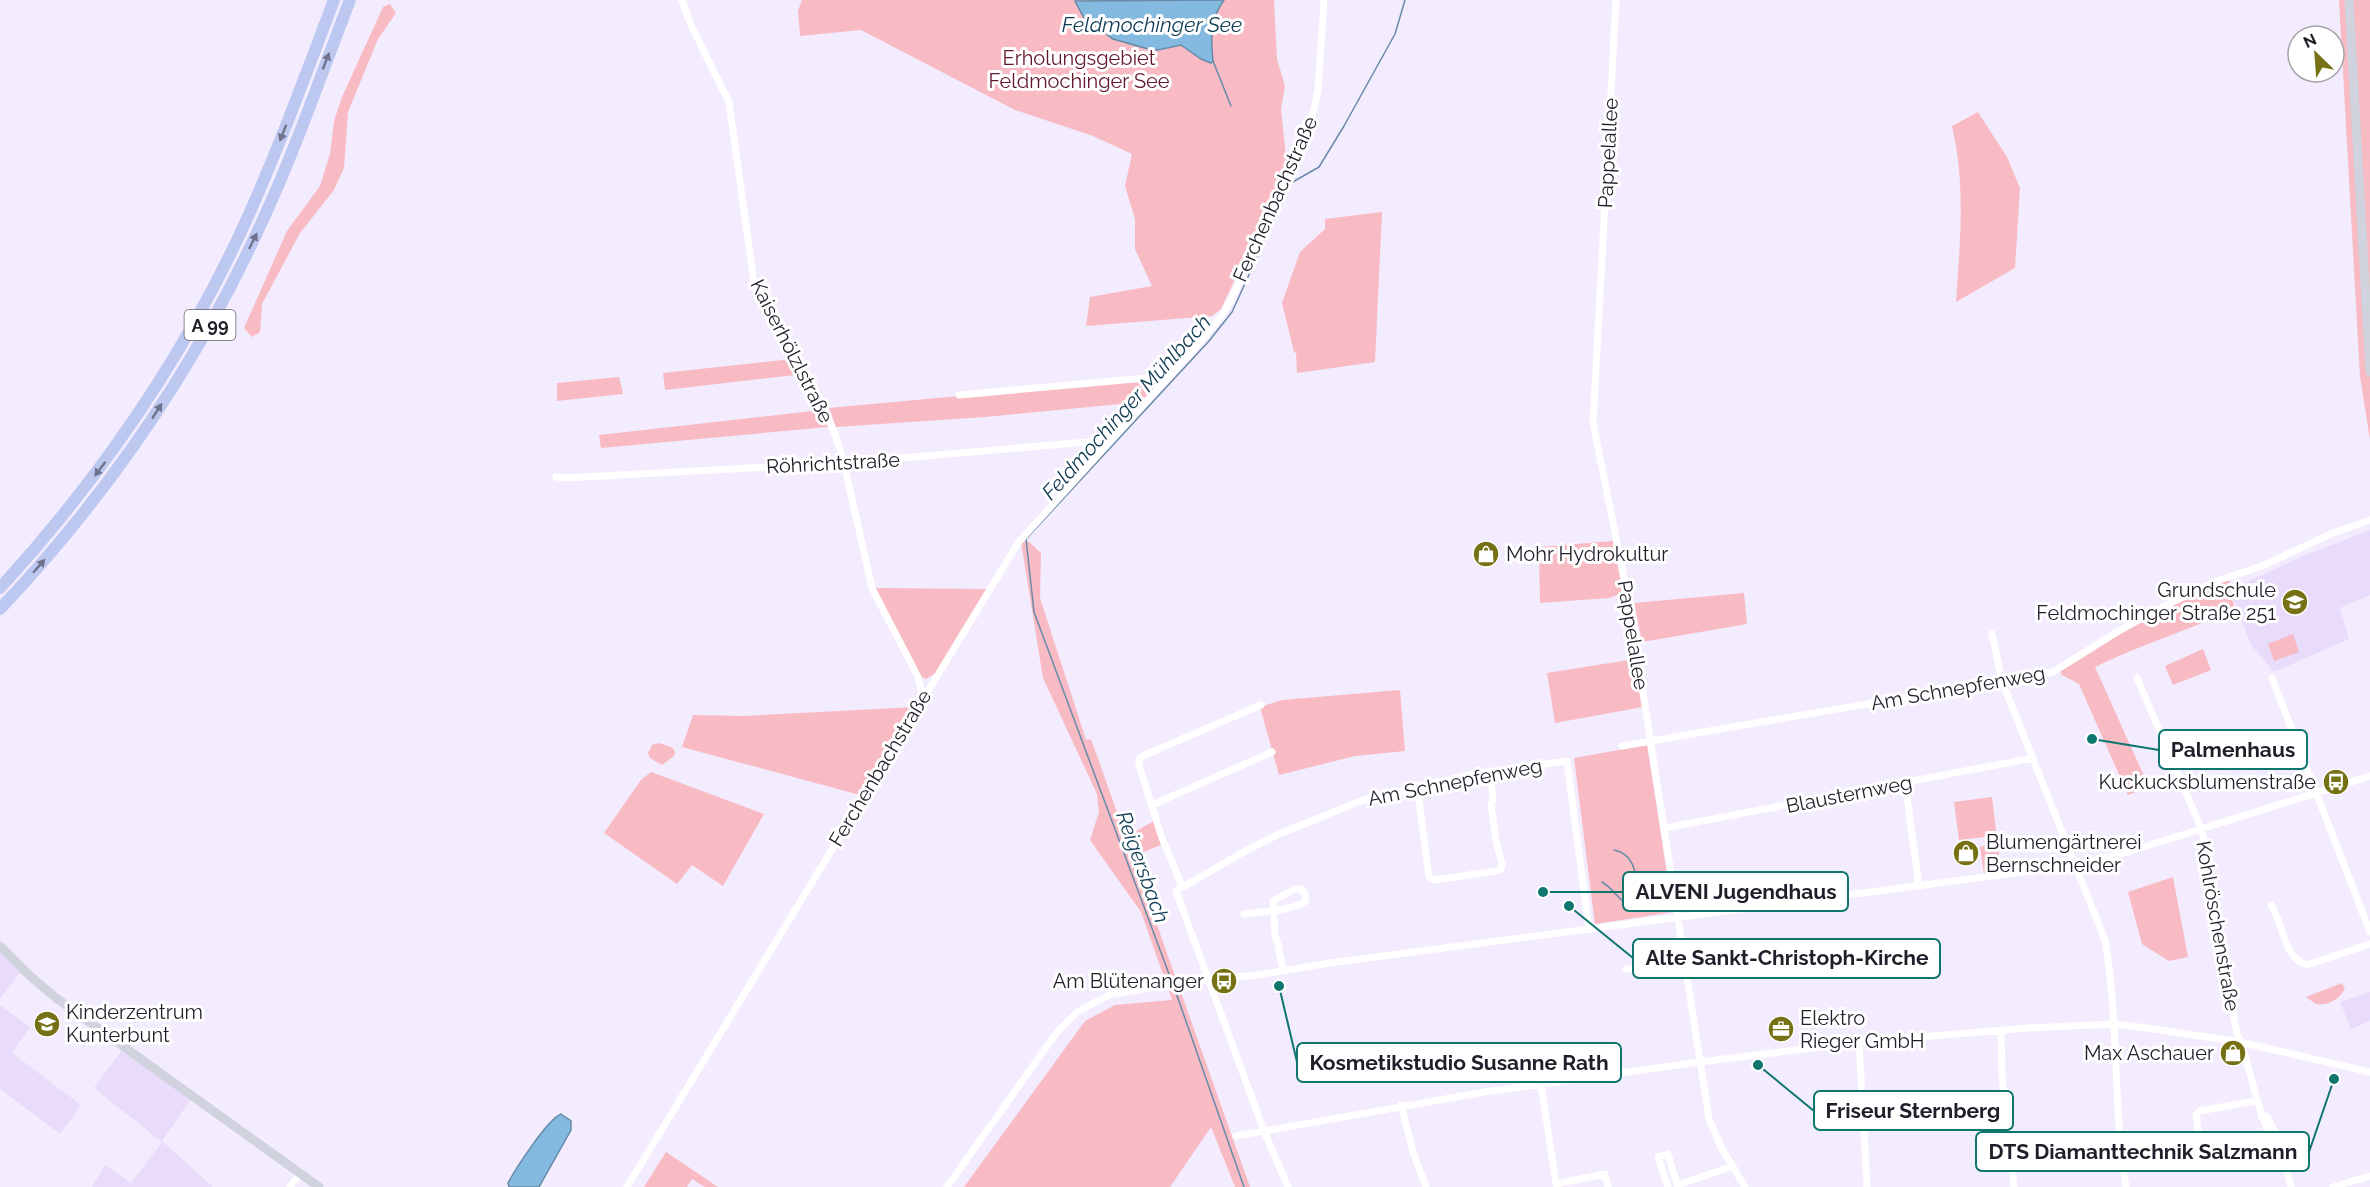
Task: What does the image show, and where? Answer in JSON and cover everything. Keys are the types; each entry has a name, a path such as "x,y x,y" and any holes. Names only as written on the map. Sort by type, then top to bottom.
{"highway":[{"name":"A 99","path":"0,588 55,526 109,456 157,385 200,314 252,209 334,0"},
{"name":"A 99","path":"0,609 49,555 110,480 141,435 210,324 266,214 350,0"}],"street":[{"name":"Kaiserhölzlstraße","path":"682,0 690,23 729,102 754,283 820,400 835,434 844,463 872,588 920,681 923,698"},
{"name":"Ferchenbachstraße","path":"627,1187 1018,543 1222,315 1305,139 1316,106 1324,0"},
{"name":"Pappelallee","path":"1616,0 1593,423 1629,602 1711,1128 1745,1187"},
{"path":"2349,0 2370,372"},
{"path":"959,395 1168,376"},
{"name":"Röhrichtstraße","path":"556,477 844,463 1110,440"},
{"name":"Am Schnepfenweg","path":"1622,746 2002,681 2058,669 2117,632 2168,604 2219,580 2268,564 2333,533 2370,520"},
{"path":"1992,634 2002,681 2104,935 2111,975 2115,1024 2117,1116 2126,1187"},
{"name":"Kohlröschenstraße","path":"2137,678 2201,828 2211,866 2209,886 2237,1034 2246,1053 2261,1116 2268,1131 2275,1132 2291,1187"},
{"path":"2272,678 2318,792 2370,932"},
{"path":"920,681 932,682"},
{"path":"1261,705 1145,755 1139,759 1139,765 1162,838 1182,886 1176,891 1264,1131 1288,1187"},
{"path":"1152,805 1272,752"},
{"name":"Blausternweg","path":"1665,828 2033,758"},
{"name":"Am Schnepfenweg","path":"1182,886 1247,850 1312,819 1363,800 1490,771 1567,761 1589,930"},
{"path":"1417,786 1429,876 1435,880 1496,871 1501,869 1502,864 1496,841 1490,771"},
{"path":"947,1187 1057,1032 1077,1012 1109,995 1174,984 2076,865 2131,851 2370,776"},
{"path":"1905,782 1919,886"},
{"path":"1244,914 1271,910 1299,906 1306,900 1305,894 1295,889 1272,901 1271,910 1275,936 1283,970"},
{"path":"2271,905 2291,954 2297,962 2307,965 2370,944"},
{"path":"0,946 56,998 319,1187"},
{"path":"1626,969 1685,964"},
{"path":"1236,1136 1401,1105 1540,1084 1859,1042 2001,1030 2115,1024 2240,1042 2369,1069"},
{"path":"2001,1030 2002,1078 2014,1187"},
{"path":"1859,1042 1867,1187"},
{"path":"1540,1084 1557,1186 1605,1174 1608,1187"},
{"path":"2201,1150 2196,1115 2199,1111 2256,1101"},
{"path":"1401,1105 1413,1152 1426,1187"},
{"path":"2186,1152 2220,1147"},
{"path":"1668,1187 1658,1157 1668,1154 1678,1186 1732,1166"},
{"path":"290,1187 300,1173"},
{"path":"2333,1187 2370,1176"}],"shaded area":[{"name":"Grundschule Feldmochinger Straße 251","path":"2370,530 2370,595 2340,608 2349,639 2274,672 2251,645 2230,590 2301,557"},
{"path":"0,950 20,973 0,999"},
{"path":"2370,992 2370,1021 2351,1029 2340,1002"},
{"path":"0,1005 30,1027 12,1053 81,1105 60,1134 0,1089"},
{"path":"122,1050 191,1099 162,1141 213,1187 92,1187 105,1165 131,1183 162,1142 94,1088"}],"green space":[{"name":"Erholungsgebiet Feldmochinger See","path":"802,0 1274,0 1277,59 1285,86 1281,109 1287,167 1221,309 1212,316 1086,326 1090,297 1152,286 1135,249 1135,219 1125,186 1132,154 1093,136 1015,110 861,30 800,36 798,11"},
{"path":"2339,0 2370,0 2370,440 2360,376 2344,84 2346,84 2346,24 2340,24"},
{"path":"390,4 396,13 378,39 348,112 344,168 334,190 300,233 262,304 260,332 252,337 244,328 287,231 320,186 330,154 334,121 342,97 383,7"},
{"path":"1978,112 2007,157 2020,188 2015,268 1956,302 1960,192 1952,126"},
{"path":"1382,212 1375,362 1297,373 1296,353 1282,303 1300,252 1325,229 1325,219"},
{"path":"793,359 804,374 665,390 663,373"},
{"path":"619,377 623,394 557,401 557,383"},
{"path":"1154,378 1159,382 1141,402 985,417 836,427 829,408"},
{"path":"821,410 828,427 601,448 599,435"},
{"path":"1028,541 1041,553 1040,598 1086,740 1091,739 1250,1187 1235,1187 1211,1127 1170,1187 964,1187 1085,1021 1115,1005 1172,1000 1141,912 1090,840 1099,812 1097,794 1043,678 1021,542"},
{"path":"1613,541 1623,593 1609,598 1540,603 1539,547"},
{"path":"2229,579 2230,594 2236,610 2228,613 2230,617 2227,620 2217,617 2095,667 2149,787 2128,795 2079,684 2062,675 2059,670 2169,605"},
{"path":"874,588 987,589 936,673 926,679 919,676"},
{"path":"1744,593 1747,624 1642,642 1634,603"},
{"path":"2293,634 2299,652 2274,661 2268,644"},
{"path":"2203,649 2211,670 2173,685 2165,666"},
{"path":"1635,659 1643,707 1555,723 1547,673"},
{"path":"1400,690 1405,751 1355,756 1279,775 1260,707 1282,700"},
{"path":"915,707 860,795 682,747 693,715 743,716"},
{"path":"659,743 673,748 675,752 674,756 662,765 650,758 648,753 652,745"},
{"path":"1647,745 1673,912 1595,924 1574,758"},
{"path":"651,772 764,814 723,886 692,865 677,884 604,833 641,780"},
{"path":"1992,797 2001,871 1984,874 1980,847 1986,845 1985,837 1959,840 1954,802"},
{"path":"1154,821 1161,845 1134,856 1127,836"},
{"path":"2173,877 2188,957 2169,961 2142,944 2128,892"},
{"path":"2342,983 2345,989 2329,1003 2316,1004 2306,997"},
{"path":"666,1152 718,1187 705,1187 692,1179 687,1187 644,1187"}],"water":[{"name":"Feldmochinger See","path":"1224,0 1213,22 1213,61 1211,63 1181,45 1158,50 1113,39 1084,18 1075,1"},
{"path":"561,1114 571,1121 571,1130 539,1187 509,1187 508,1183 532,1145 548,1125"}],"waterway":[{"name":"Feldmochinger Mühlbach","path":"1172,982 1034,612 1026,539 1209,341 1232,312 1291,183 1319,167 1395,34 1405,0"},
{"path":"1213,61 1231,106"},
{"path":"1602,882 1624,902 1637,901 1639,898 1636,876 1631,862 1622,852 1614,850"},
{"name":"Reigersbach","path":"1174,987 1244,1187"}],"place":[{"name":"Mohr Hydrokultur","path":"1486,554"},
{"name":"Grundschule Feldmochinger Straße 251","path":"2295,602"},
{"name":"Palmenhaus","path":"2092,739"},
{"name":"Kuckucksblumenstraße","path":"2336,782"},
{"name":"Blumengärtnerei Bernschneider","path":"1966,853"},
{"name":"ALVENI Jugendhaus","path":"1543,892"},
{"name":"Alte Sankt-Christoph-Kirche","path":"1569,906"},
{"name":"Am Blütenanger","path":"1224,981"},
{"name":"Kosmetikstudio Susanne Rath","path":"1279,986"},
{"name":"Kinderzentrum Kunterbunt","path":"47,1024"},
{"name":"Elektro Rieger GmbH","path":"1781,1029"},
{"name":"Max Aschauer","path":"2233,1053"},
{"name":"Friseur Sternberg","path":"1758,1065"},
{"name":"DTS Diamanttechnik Salzmann","path":"2334,1079"}]}
